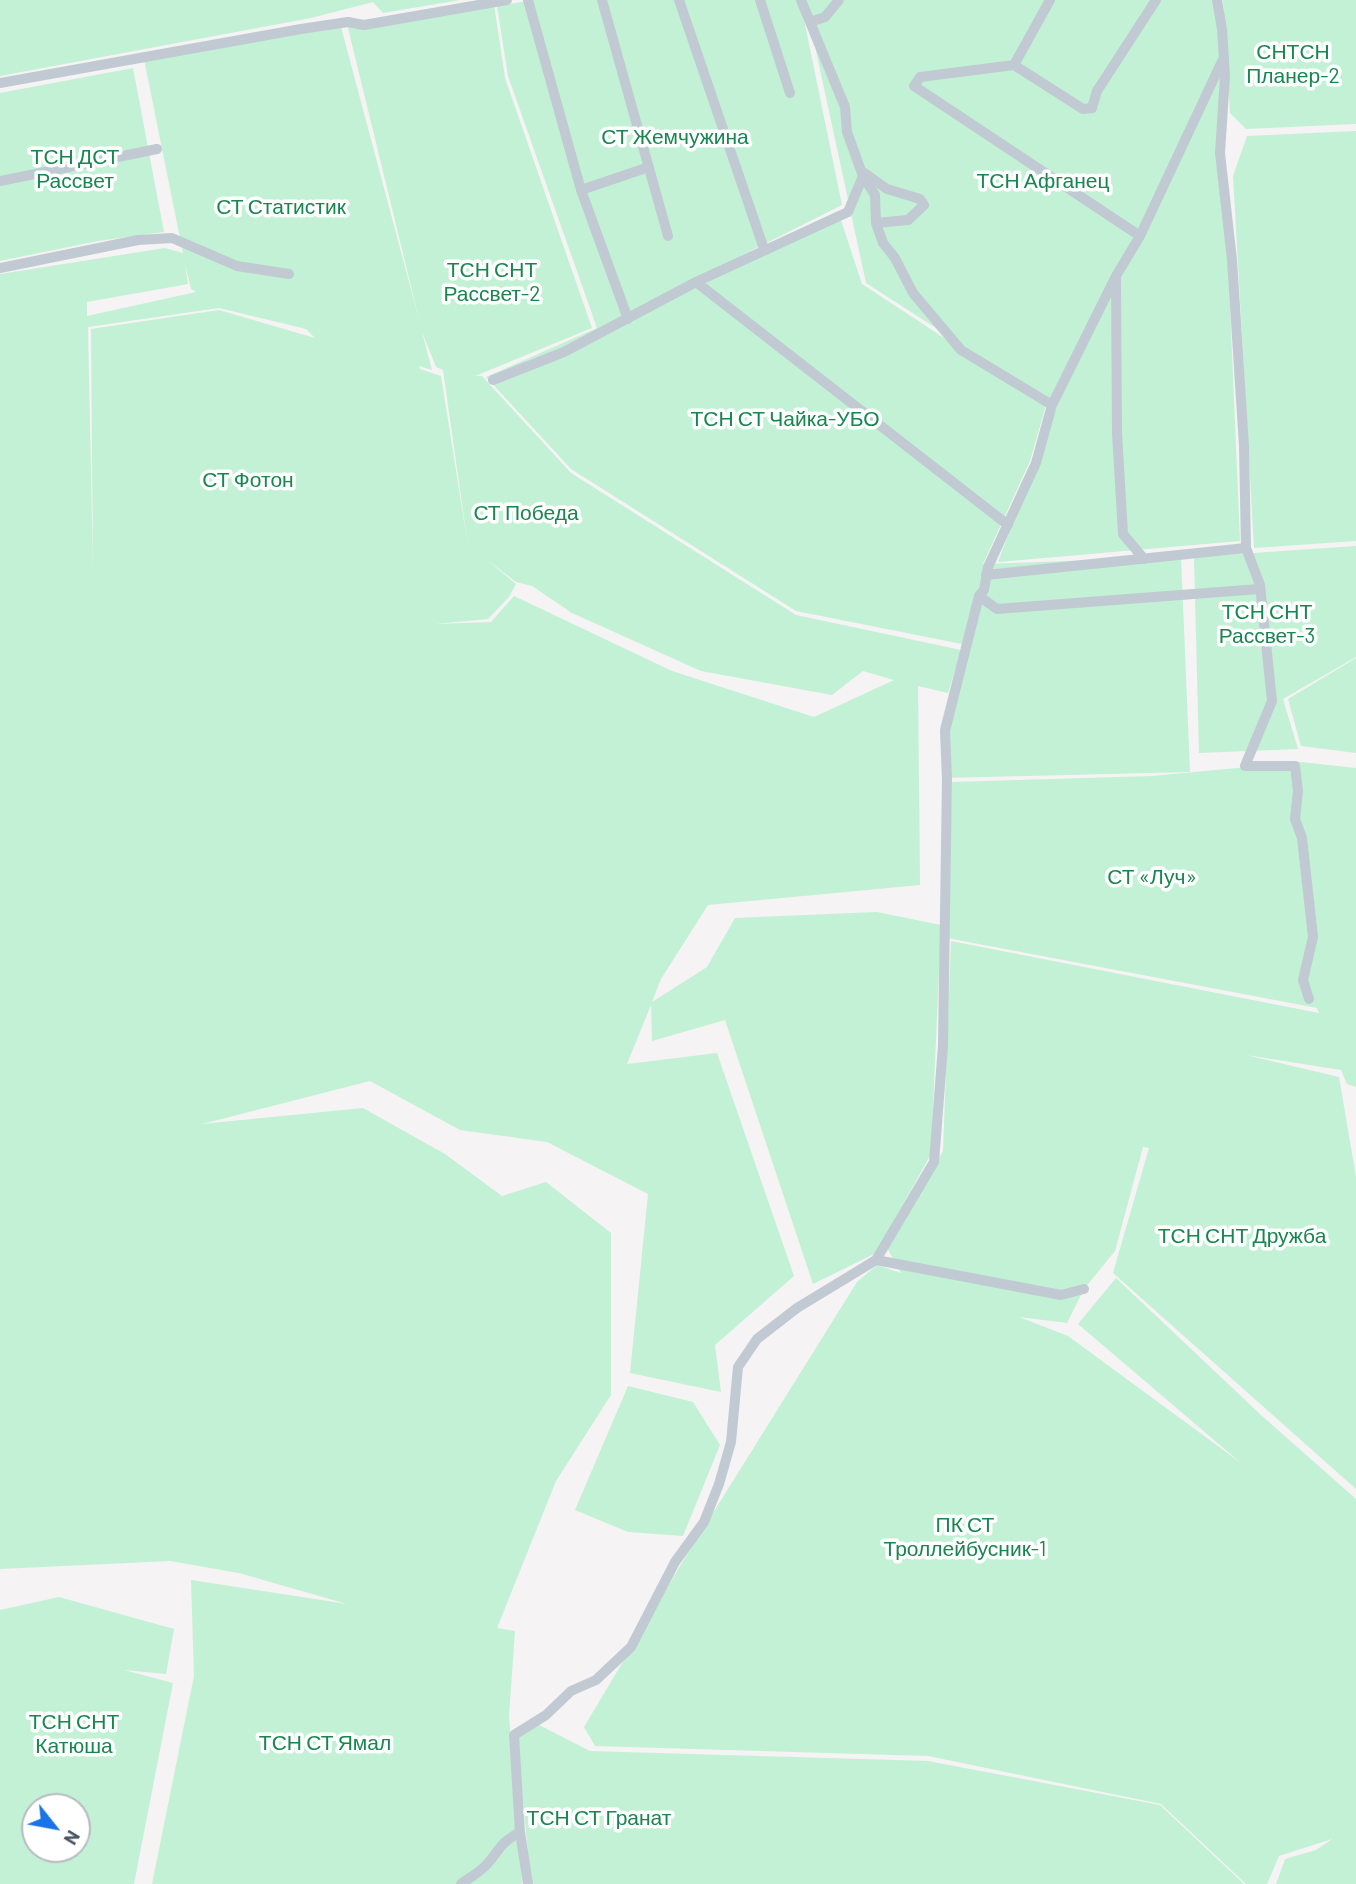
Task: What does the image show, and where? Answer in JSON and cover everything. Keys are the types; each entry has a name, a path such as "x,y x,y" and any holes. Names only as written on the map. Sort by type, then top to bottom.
{"street":[{"path":"0,83 301,29 348,22 364,25 507,0"},
{"path":"528,0 581,190 628,318"},
{"path":"602,0 668,236"},
{"path":"679,0 764,249"},
{"path":"760,0 790,93"},
{"path":"801,0 845,107 847,132 862,173 875,195 876,223 884,243 913,293 961,350 1052,405"},
{"path":"810,22 825,17 839,0"},
{"path":"1014,65 1051,0"},
{"path":"1140,236 914,86 920,77 1014,65 1083,109 1092,108 1097,91 1156,0"},
{"path":"1217,0 1224,57 1220,153 1232,260 1244,446 1246,548 1259,589 1272,701 1245,766 1295,766 1298,792 1294,819 1302,838 1313,937 1303,980 1309,999"},
{"path":"528,1884 520,1832 514,1735 546,1715 571,1691 596,1680 631,1647 674,1563 704,1522 719,1484 731,1442 738,1367 757,1339 767,1331 797,1308 876,1260 934,1162 938,1140 943,1046 947,779 945,731 979,596 1040,452 1052,405 1116,276 1140,236 1224,57"},
{"path":"0,181 157,149"},
{"path":"581,190 649,167"},
{"path":"493,380 564,352 696,282 848,212 862,173"},
{"path":"862,173 887,189 920,199 924,205 908,219 876,223"},
{"path":"0,268 138,240 172,238 237,266 289,274"},
{"path":"1116,276 1116,433 1123,534 1144,559"},
{"path":"696,282 1008,524"},
{"path":"986,575 1246,548"},
{"path":"979,596 997,609 1259,589"},
{"path":"876,1260 1061,1295 1084,1289"},
{"path":"461,1884 489,1863 495,1850 505,1840 520,1832"}],"green space":[{"path":"0,0 460,0 383,13 373,2 311,18 0,76"},
{"path":"533,0 800,0 842,205 631,311 838,211 862,284 1046,405 1030,461 983,564 1181,557 1190,772 943,778 940,728 955,670 948,693 918,686 920,885 708,905 661,979 652,1002 707,967 735,918 877,912 941,925 931,1154 876,1253 813,1284 725,1020 652,1041 651,1005 627,1064 717,1053 794,1276 715,1345 721,1392 630,1373 648,1194 547,1142 460,1130 370,1081 202,1124 363,1108 445,1154 502,1196 546,1182 611,1233 611,1395 556,1481 497,1628 515,1631 509,1716 522,1884 152,1884 194,1676 191,1580 347,1604 239,1573 170,1561 0,1569 0,274 165,248 183,253 144,59 341,27 420,323 347,24 494,4 505,78 592,328 475,376 482,376 571,473 796,615 961,650 962,644 796,611 571,469 486,377 597,328 508,76 497,6","holes":["185,264 191,289 196,292 87,316 87,302 188,284","219,308 306,329 315,338 219,310 91,329 93,571 88,327","422,332 436,367 443,370 468,546 441,376 420,369 419,366 432,370","486,559 516,582 532,586 572,613 701,671 832,695 863,671 894,680 814,717 672,671 514,596 491,622 435,624 488,619 509,597 516,584"]},
{"name":"ТСН Афганец","path":"805,0 1217,0 1240,541 998,562 1057,406 866,283"},
{"name":"СНТСН Планер-2","path":"1223,0 1356,0 1356,124 1246,129 1230,113"},
{"name":"ТСН ДСТ Рассвет","path":"133,68 164,232 98,241 0,261 0,93"},
{"path":"1356,131 1356,541 1254,548 1233,176 1247,136"},
{"name":"ТСН СНТ Рассвет-3","path":"1356,546 1356,657 1283,699 1298,749 1199,753 1194,557"},
{"path":"1356,658 1356,753 1301,746 1288,699"},
{"path":"1301,762 1356,768 1356,1087 1347,1084 1341,1070 1246,1055 1339,1077 1356,1177 1356,1489 1113,1273 1149,1148 1143,1147 1115,1251 1084,1289 1067,1323 1019,1317 1068,1336 1241,1463 1078,1324 1116,1278 1261,1415 1356,1499 1356,1884 1276,1884 1285,1859 1316,1850 1332,1839 1279,1856 1267,1884 1246,1884 1161,1804 928,1756 595,1746 584,1727 680,1566 857,1282 877,1265 901,1273 887,1248 943,1151 951,941 1319,1013 1317,1008 947,938 952,782 1152,776"},
{"path":"628,1386 693,1402 720,1445 683,1536 628,1532 575,1510"},
{"name":"ТСН СНТ Катюша","path":"59,1597 174,1629 166,1674 124,1670 173,1683 134,1884 0,1884 0,1610"},
{"name":"ТСН СТ Гранат","path":"537,1724 590,1751 928,1761 1160,1805 1244,1884 531,1884 517,1736"}],"park label":[{"name":"СТ Жемчужина","path":"675,137"},
{"name":"СТ Статистик","path":"281,207"},
{"name":"ТСН СНТ Рассвет-2","path":"492,282"},
{"name":"ТСН СТ Чайка-УБО","path":"785,419"},
{"name":"СТ Фотон","path":"248,480"},
{"name":"СТ Победа","path":"526,513"},
{"name":"СТ «Луч»","path":"1152,877"},
{"name":"ТСН СНТ Дружба","path":"1242,1236"},
{"name":"ПК СТ Троллейбусник-1","path":"965,1537"},
{"name":"ТСН СТ Ямал","path":"325,1743"}]}
